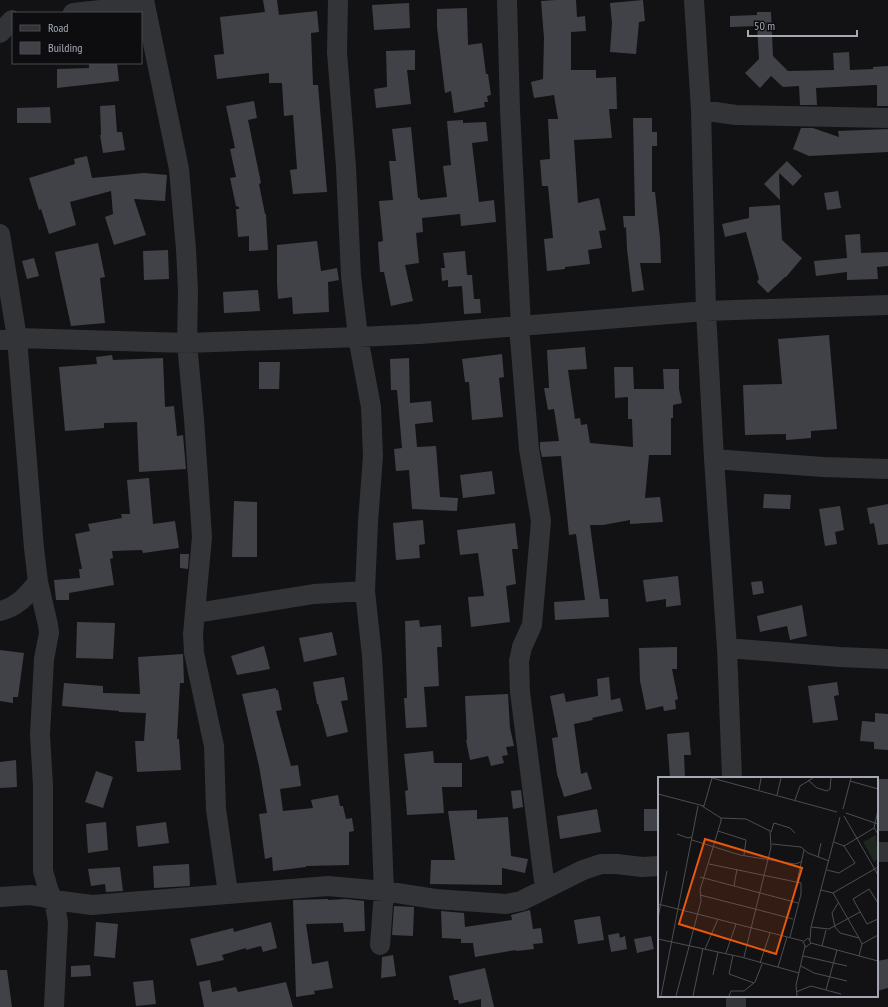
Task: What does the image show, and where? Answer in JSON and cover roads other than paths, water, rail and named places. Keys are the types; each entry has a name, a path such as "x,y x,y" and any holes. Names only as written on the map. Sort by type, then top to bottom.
{"street":[{"path":"338,0 337,52 346,167 351,276 358,337 371,406 373,456 365,591 372,656 384,891 380,945"},
{"path":"507,0 510,110 520,326 529,449 541,520 532,625 522,647 520,661 520,692 545,888"},
{"path":"694,0 701,110 706,311 714,459 727,648 732,777"},
{"path":"79,12 144,2 179,169 188,284 187,343 202,537 193,634 194,653 214,746 216,808 228,893"},
{"path":"701,110 736,115 888,118"},
{"path":"0,234 8,339 38,582 49,633 44,659 40,735 43,786 43,871 47,888 54,900 58,922 54,1007"},
{"path":"8,339 187,343 358,337 706,311 888,305"},
{"path":"714,459 823,467 888,469"},
{"path":"0,611 18,604 38,582"},
{"path":"196,613 314,594 365,591"},
{"path":"727,648 840,657 888,659"},
{"path":"0,897 30,895 92,905 328,886 384,891 435,899 506,904 521,900 584,870 601,864 642,867 658,866"}]}
